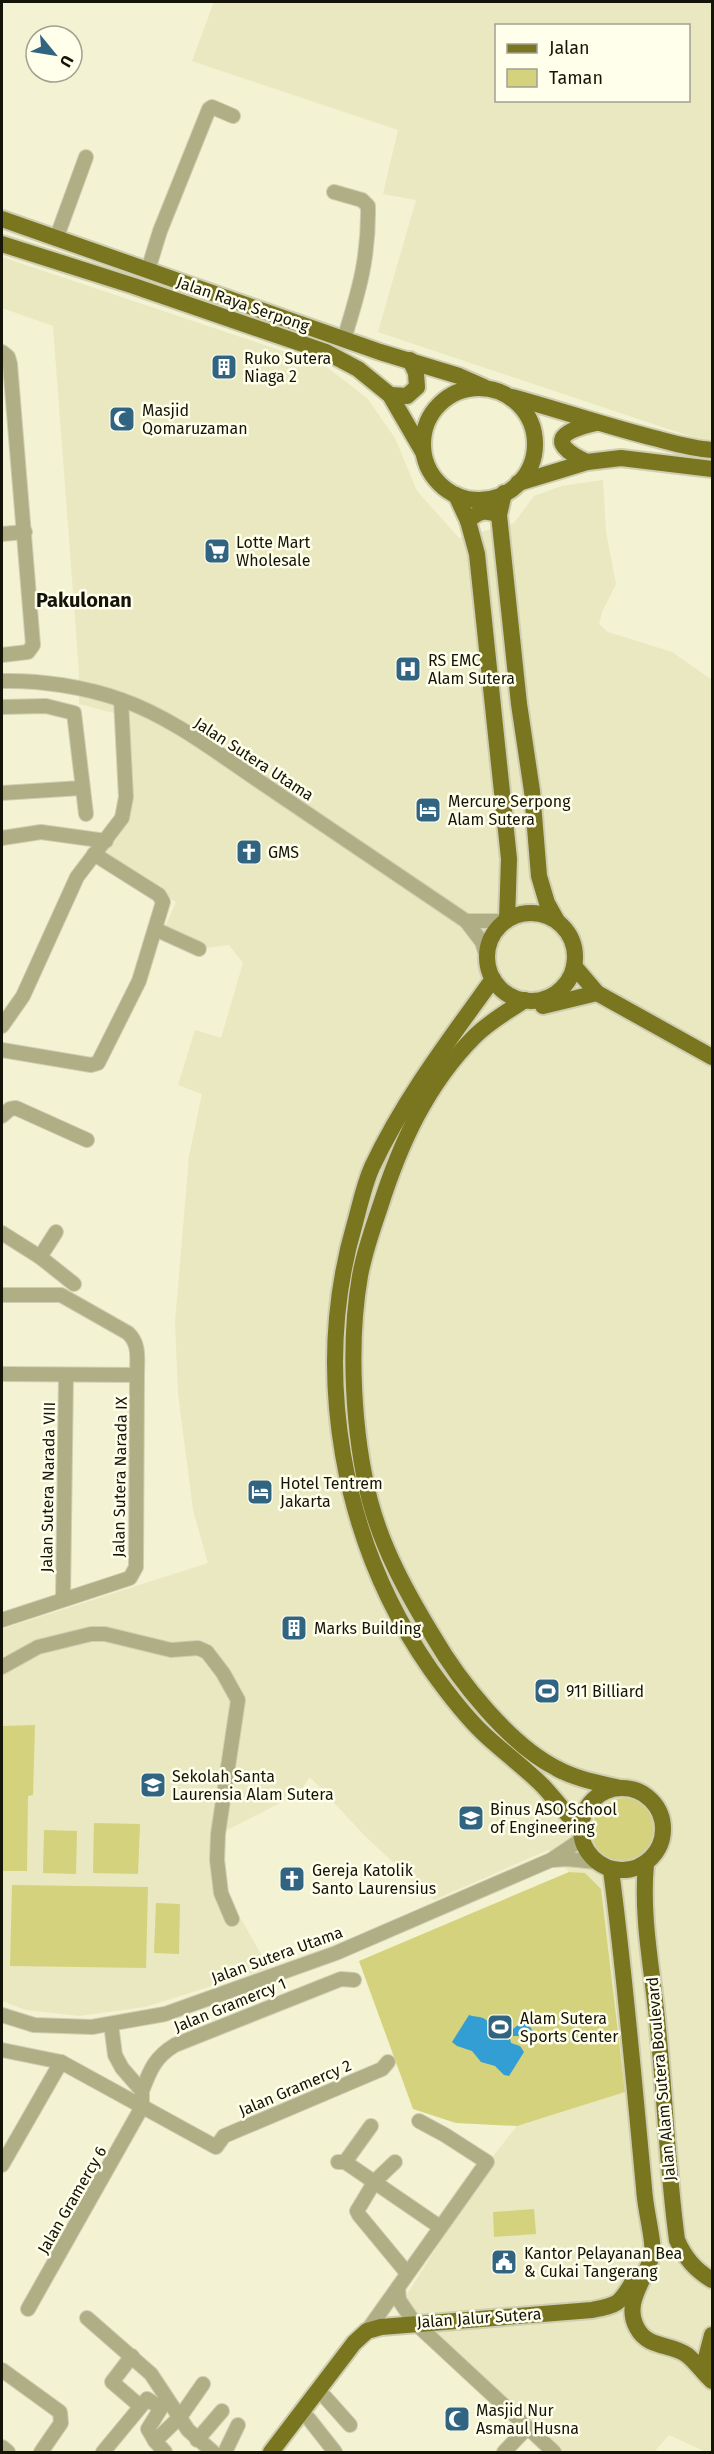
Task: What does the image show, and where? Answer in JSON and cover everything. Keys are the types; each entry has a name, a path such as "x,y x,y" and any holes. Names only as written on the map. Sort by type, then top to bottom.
{"main road":[{"name":"Jalan Raya Serpong","path":"2,219 344,339 459,376 484,387"},
{"name":"Jalan Raya Serpong","path":"2,244 134,286 326,352 358,369 390,395 423,452"},
{"path":"390,395 407,396 417,387 416,373 410,360"},
{"path":"508,396 526,413 534,437 534,454 528,470 518,483 504,494 480,500 456,495 444,488 434,478 423,452 426,427 438,405 451,394 467,388 484,387 596,423 680,445 712,450"},
{"path":"587,462 568,453 562,441 569,430 596,423"},
{"path":"518,483 587,462 621,458 712,469"},
{"path":"504,494 499,515 519,704 532,791 538,876 556,921"},
{"path":"456,495 468,521 477,554 510,859 506,921"},
{"path":"468,521 475,513 482,511 499,515"},
{"path":"532,913 545,915 566,930 575,953 574,966 569,978 556,992 538,1000 525,1000 513,997 501,989 493,979 487,958 492,938 506,921 519,914 532,913"},
{"path":"574,966 597,993 712,1058"},
{"path":"493,979 424,1074 398,1116 368,1180 346,1252 338,1314 335,1365 341,1443 351,1495 373,1562 393,1608 411,1640 432,1671 479,1729 543,1786 581,1835 587,1852 596,1862 611,1870 629,1871 646,1864 657,1853 663,1839 664,1823 659,1809 649,1797 636,1790 598,1783 556,1768 519,1742 466,1688 408,1595 387,1550 370,1501 360,1446 354,1377 354,1325 360,1276 369,1240 404,1139 424,1100 475,1036 500,1015 525,1000"},
{"path":"500,1015 597,993"},
{"path":"581,1835 582,1818 588,1806 608,1790 620,1788"},
{"name":"Jalan Alam Sutera Boulevard","path":"646,1864 644,1902 677,2240 684,2256 712,2280"},
{"name":"Jalan Alam Sutera Boulevard","path":"611,1870 644,2190 652,2245 651,2258"},
{"path":"615,1899 621,1881 626,1878 633,1880 644,1902"},
{"path":"637,2330 631,2306 651,2258"},
{"name":"Jalan Jalur Sutera","path":"367,2331 408,2324 592,2310 615,2306 651,2258"},
{"name":"Jalan Jalur Sutera","path":"592,2310 624,2318 653,2344 677,2349 688,2356 712,2381"},
{"path":"283,2452 367,2343 378,2334 408,2324"},
{"path":"271,2452 354,2343 367,2331"},
{"path":"712,2335 706,2358 712,2374"}],"street":[{"path":"148,270 160,231 208,109 212,107 233,116"},
{"path":"56,238 86,157"},
{"path":"334,192 362,200 368,206 369,242 360,286 344,339"},
{"path":"2,655 32,650 25,532 5,355"},
{"path":"2,534 25,532"},
{"name":"Jalan Sutera Utama","path":"2,681 44,683 121,700 148,711 211,749 466,921 482,942 487,958"},
{"path":"2,1026 18,1004 77,877 122,818 125,808 121,700"},
{"path":"2,707 46,706 74,713 81,788 86,814"},
{"path":"2,793 81,788"},
{"path":"2,838 41,832 105,841"},
{"path":"2,1050 91,1065 98,1063 139,981 163,902 159,895 94,854"},
{"path":"466,921 506,921"},
{"path":"155,929 200,949"},
{"path":"2,1116 10,1109 16,1108 87,1140"},
{"path":"40,1257 56,1232"},
{"path":"2,1233 40,1257 74,1284"},
{"name":"Jalan Sutera Narada IX","path":"2,1295 54,1294 70,1298 134,1339 137,1375 135,1567 130,1578 63,1599"},
{"path":"2,1374 137,1375"},
{"name":"Jalan Sutera Narada VIII","path":"63,1599 66,1375"},
{"path":"2,1620 63,1599"},
{"path":"2,1667 38,1647 91,1634 105,1634 171,1650 198,1648 207,1652 223,1673 238,1700 218,1834 217,1860 221,1893 232,1919"},
{"name":"Jalan Sutera Utama","path":"2,2014 34,2025 92,2027 165,2014 336,1953 456,1899 551,1860 581,1835"},
{"name":"Jalan Sutera Utama","path":"551,1860 596,1862"},
{"name":"Jalan Gramercy 1","path":"142,2091 151,2065 161,2053 175,2045 341,1978 354,1980"},
{"path":"2,2050 61,2062 142,2107 142,2091 122,2068 115,2055 111,2024"},
{"path":"2,2165 61,2062"},
{"name":"Jalan Gramercy 2","path":"142,2107 216,2147 224,2136 382,2069 388,2062"},
{"name":"Jalan Gramercy 6","path":"28,2309 142,2107"},
{"path":"367,2331 487,2162 419,2121"},
{"path":"371,2126 341,2162 375,2181 440,2227"},
{"path":"395,2162 375,2181 357,2213 407,2273"},
{"path":"398,2288 399,2300 408,2324 554,2452"},
{"path":"87,2318 151,2374 197,2440 213,2452"},
{"path":"132,2356 112,2378 112,2382 140,2406"},
{"path":"2,2370 60,2412 61,2423 41,2452"},
{"path":"155,2441 180,2417 203,2384"},
{"path":"325,2397 350,2425"},
{"path":"103,2452 148,2399 161,2408 148,2429 165,2452"},
{"path":"197,2440 222,2410"},
{"path":"309,2419 335,2452"},
{"path":"225,2452 238,2425"},
{"path":"504,2452 527,2428"},
{"path":"2,2447 9,2452"}],"shaded area":[{"path":"214,2 712,2 712,441 698,439 378,332 416,200 383,194 398,130 192,61"},
{"path":"2,257 324,365 367,398 395,438 417,491 459,538 514,523 534,496 562,486 603,480 606,532 616,584 602,612 599,624 608,632 672,652 712,680 712,2452 706,2452 669,2435 654,2452 560,2452 403,2301 494,2155 517,2126 624,2092 585,1874 569,1872 548,1850 434,1900 366,1837 310,1777 298,1794 225,1831 226,1893 269,1968 145,2007 79,2016 26,2010 2,2001 2,1629 208,1563 193,1510 178,1393 175,1323 189,1156 202,1094 178,1085 195,1030 221,1038 243,963 229,945 204,948 164,929 176,902 102,855 119,830 129,721 121,715 79,704 79,671 53,326 2,308"}],"green space":[{"path":"35,1725 33,1795 28,1796 27,1871 2,1871 2,1726"},
{"path":"625,1798 638,1801 648,1808 655,1818 658,1831 655,1844 648,1854 638,1861 625,1864 612,1861 602,1854 595,1844 592,1831 595,1818 602,1808 612,1801"},
{"path":"94,1823 140,1824 138,1874 93,1873"},
{"path":"44,1830 77,1831 76,1874 43,1873"},
{"name":"Alam Sutera Sports Center","path":"569,1872 585,1873 601,1889 625,2092 517,2126 456,2123 413,2109 359,1961"},
{"path":"12,1885 148,1887 146,1968 10,1966"},
{"path":"156,1903 180,1904 179,1954 154,1953"},
{"path":"534,2209 536,2234 494,2237 493,2212"}],"water":[{"path":"469,2015 487,2020 497,2033 504,2036 509,2035 511,2043 520,2046 524,2052 509,2076 504,2075 495,2066 481,2062 472,2051 452,2042"},
{"path":"522,2022 527,2023 533,2031 532,2036 524,2041 520,2036 513,2036 513,2029"}],"place":[{"name":"Ruko Sutera Niaga 2","path":"224,367"},
{"name":"Masjid Qomaruzaman","path":"122,419"},
{"name":"Lotte Mart Wholesale","path":"217,551"},
{"name":"RS EMC Alam Sutera","path":"408,669"},
{"name":"Mercure Serpong Alam Sutera","path":"428,810"},
{"name":"GMS","path":"249,852"},
{"name":"Hotel Tentrem Jakarta","path":"260,1492"},
{"name":"Marks Building","path":"294,1628"},
{"name":"911 Billiard","path":"547,1691"},
{"name":"Sekolah Santa Laurensia Alam Sutera","path":"153,1785"},
{"name":"Binus ASO School of Engineering","path":"471,1818"},
{"name":"Gereja Katolik Santo Laurensius","path":"292,1879"},
{"name":"Alam Sutera Sports Center","path":"500,2027"},
{"name":"Kantor Pelayanan Bea & Cukai Tangerang","path":"504,2262"},
{"name":"Masjid Nur Asmaul Husna","path":"457,2419"}],"district":[{"name":"Pakulonan","path":"84,600"}]}
